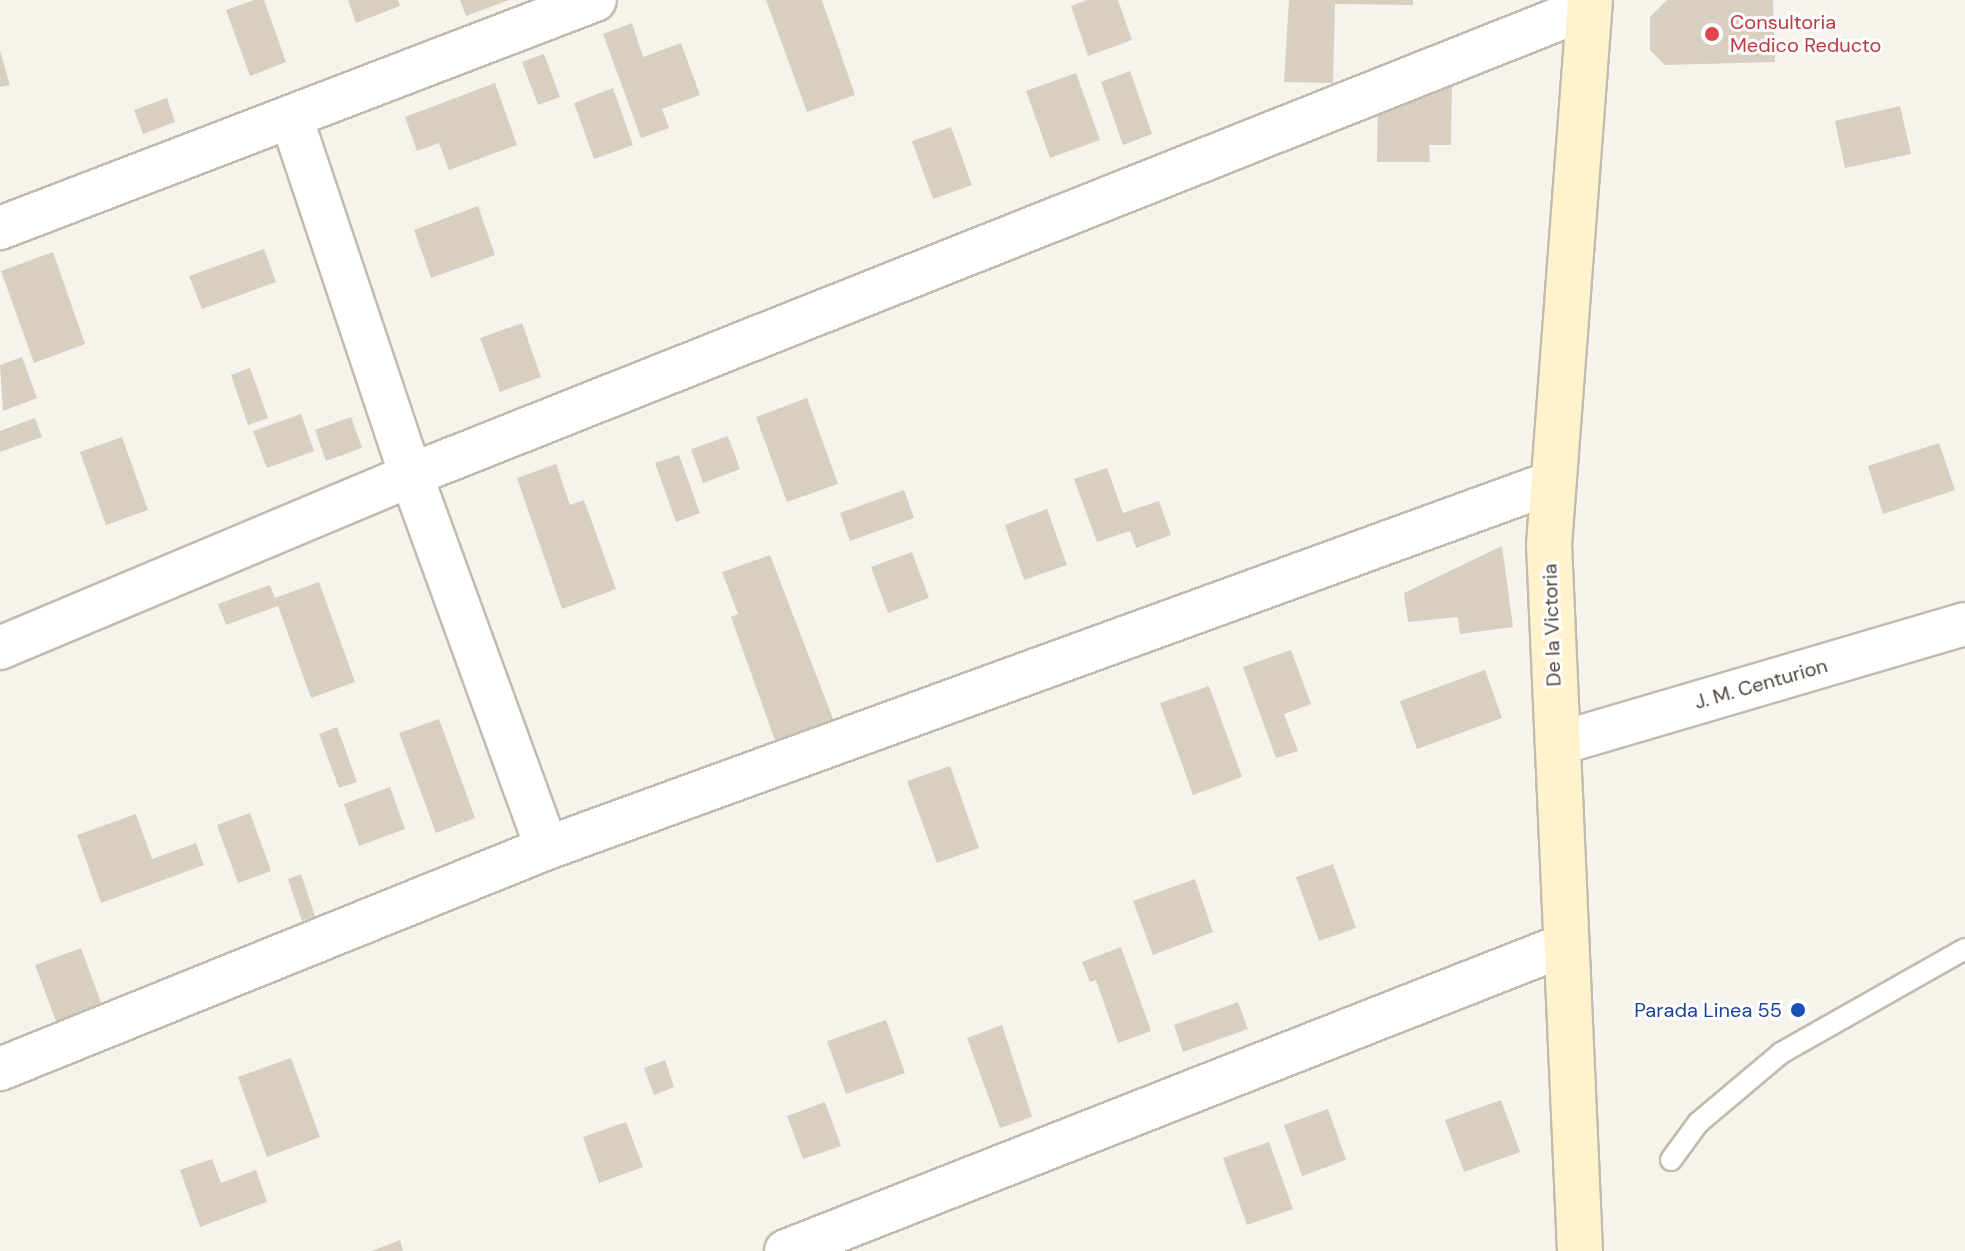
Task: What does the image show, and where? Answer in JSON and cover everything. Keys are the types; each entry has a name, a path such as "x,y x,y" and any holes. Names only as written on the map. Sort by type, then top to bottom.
{"main road":[{"name":"De la Victoria","path":"1580,1251 1549,545 1589,3"}],"street":[{"path":"0,228 595,0"},
{"path":"0,648 411,475 1589,3"},
{"path":"291,117 411,475 547,848"},
{"path":"0,1069 547,848 1553,482"},
{"name":"J. M. Centurion","path":"1557,744 1965,624"},
{"path":"786,1251 1567,944"}],"lane":[{"path":"1671,1160 1698,1123 1781,1053 1965,949"}],"building":[{"path":"254,0 264,0 286,62 250,76 226,10"},
{"path":"348,0 398,0 400,6 356,23"},
{"path":"460,0 509,0 466,16"},
{"path":"766,0 822,0 855,95 807,112"},
{"path":"1087,0 1118,0 1132,40 1088,56 1071,6"},
{"path":"1289,0 1413,0 1413,5 1335,4 1333,83 1284,82"},
{"name":"Consultoria Medico Reducto","path":"1667,0 1773,0 1775,62 1665,65 1650,50 1650,17"},
{"path":"632,23 643,57 681,43 700,95 662,109 669,128 641,138 603,34"},
{"path":"0,51 10,85 0,87"},
{"path":"544,54 560,97 538,105 522,62"},
{"path":"1130,71 1152,134 1123,145 1101,82"},
{"path":"1076,73 1100,140 1050,158 1026,91"},
{"path":"495,83 517,145 449,170 439,143 417,151 405,117"},
{"path":"1401,84 1452,84 1451,145 1429,145 1430,162 1377,162 1378,94"},
{"path":"613,88 633,145 594,159 574,103"},
{"path":"167,98 175,122 143,134 134,110"},
{"path":"1900,106 1911,154 1845,168 1835,121"},
{"path":"951,127 972,185 933,199 912,141"},
{"path":"478,206 495,255 431,278 414,230"},
{"path":"264,249 276,282 202,309 189,276"},
{"path":"53,252 85,344 34,363 1,271"},
{"path":"522,323 541,377 500,392 480,338"},
{"path":"22,357 37,398 3,411 0,365"},
{"path":"250,368 268,418 248,425 231,375"},
{"path":"807,398 838,484 787,502 756,417"},
{"path":"301,414 314,451 267,468 253,431"},
{"path":"351,417 362,448 326,461 315,430"},
{"path":"35,418 42,437 0,452 0,431"},
{"path":"728,436 740,469 703,483 691,449"},
{"path":"122,437 148,510 106,525 80,452"},
{"path":"1939,443 1955,490 1883,514 1868,466"},
{"path":"679,455 700,513 676,522 655,463"},
{"path":"556,464 570,505 584,500 616,589 562,609 517,478"},
{"path":"1107,468 1123,513 1159,501 1171,535 1136,548 1130,531 1097,542 1074,479"},
{"path":"904,490 914,518 850,541 840,513"},
{"path":"1047,509 1067,565 1024,580 1005,525"},
{"path":"1502,546 1513,627 1460,634 1458,617 1408,622 1404,593"},
{"path":"912,552 929,598 888,613 871,567"},
{"path":"770,555 835,724 777,746 731,617 738,614 722,572"},
{"path":"319,582 355,682 311,698 278,606 226,625 218,604 270,585 275,598"},
{"path":"1291,650 1311,704 1284,714 1298,751 1276,758 1243,667"},
{"path":"1485,670 1502,718 1417,749 1400,701"},
{"path":"1209,686 1242,777 1193,795 1160,703"},
{"path":"439,719 475,818 436,833 399,733"},
{"path":"337,727 357,782 339,788 319,734"},
{"path":"950,766 979,848 937,863 907,781"},
{"path":"390,787 405,829 359,846 344,804"},
{"path":"250,813 271,871 238,883 217,825"},
{"path":"136,814 152,859 196,843 204,865 101,903 77,835"},
{"path":"1333,864 1356,928 1319,941 1296,877"},
{"path":"301,874 315,916 302,921 288,879"},
{"path":"1195,879 1213,932 1153,955 1133,901"},
{"path":"1121,947 1151,1031 1118,1043 1096,980 1090,982 1082,962"},
{"path":"81,948 103,1008 57,1024 35,965"},
{"path":"1238,1002 1248,1029 1183,1052 1174,1025"},
{"path":"886,1020 905,1073 846,1094 827,1041"},
{"path":"1002,1025 1032,1117 1000,1128 967,1038"},
{"path":"291,1058 320,1137 267,1157 238,1077"},
{"path":"665,1060 674,1087 654,1095 644,1068"},
{"path":"1501,1100 1520,1152 1464,1172 1445,1120"},
{"path":"825,1102 841,1146 803,1159 787,1116"},
{"path":"1328,1109 1346,1160 1302,1176 1284,1125"},
{"path":"626,1122 643,1167 599,1183 583,1137"},
{"path":"1269,1142 1293,1209 1247,1225 1223,1158"},
{"path":"212,1159 221,1183 256,1170 267,1202 200,1227 180,1170"},
{"path":"400,1240 403,1251 372,1251"}],"place":[{"name":"Consultoria Medico Reducto","path":"1712,34"},
{"name":"Parada Linea 55","path":"1798,1010"}]}
